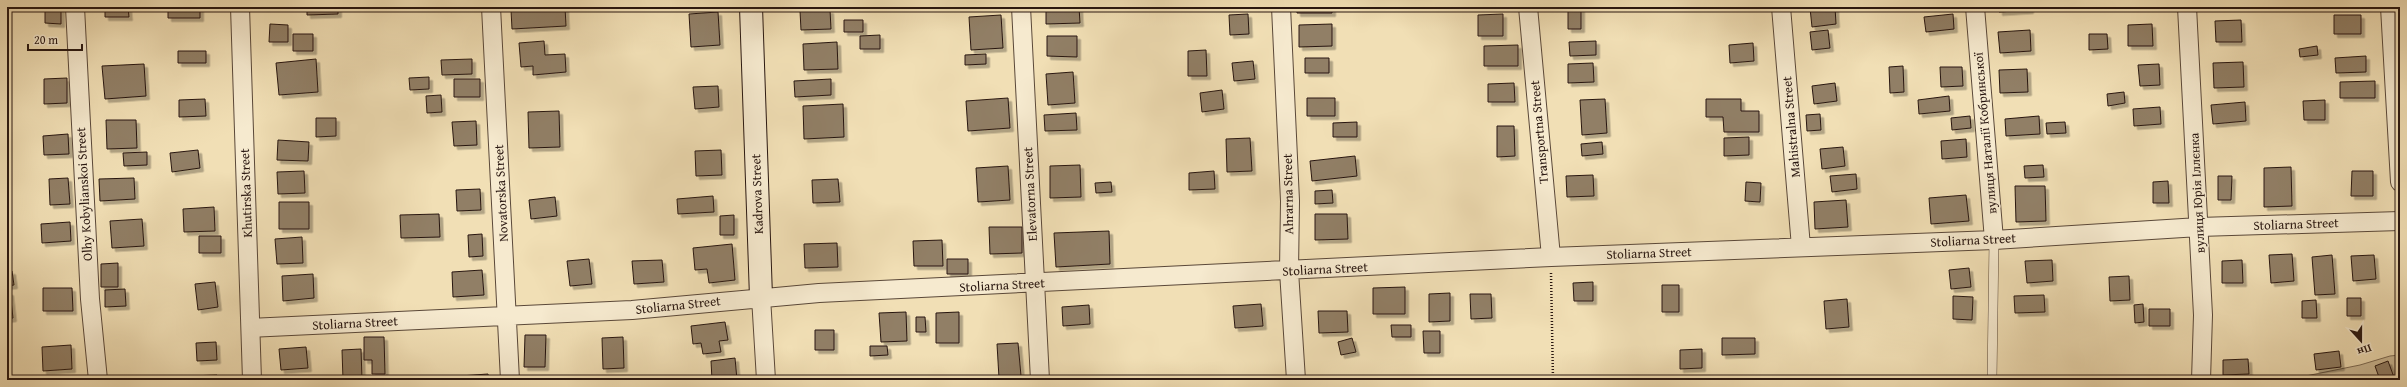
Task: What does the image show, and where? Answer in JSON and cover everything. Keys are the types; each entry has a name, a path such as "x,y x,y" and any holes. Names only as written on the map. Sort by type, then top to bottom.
{"street":[{"name":"Olhy Kobylianskoi Street","path":"75,7 90,299 98,380"},
{"name":"Khutirska Street","path":"240,7 252,380"},
{"name":"Novatorska Street","path":"491,7 510,380"},
{"name":"Kadrova Street","path":"751,7 761,297 766,380"},
{"name":"Elevatorna Street","path":"1022,7 1040,380"},
{"name":"Ahrarna Street","path":"1281,7 1290,201 1289,271 1296,380"},
{"name":"Transportna Street","path":"1528,7 1550,257"},
{"name":"Mahistralna Street","path":"1781,7 1801,248"},
{"name":"вулиця Наталії Кобринської","path":"1975,7 1994,240"},
{"name":"вулиця Юрія Іллєнка","path":"2187,7 2199,227 2202,315 2200,380"},
{"path":"2390,7 2400,182"},
{"name":"Stoliarna Street","path":"251,328 632,310 761,297 1550,257 1994,240 2199,227 2400,221"}],"lane":[{"name":"вулиця Наталії Кобринської","path":"1992,380 1994,240"}],"path":[{"path":"1550,257 1553,380"}],"shaded area":[{"path":"2400,355 2400,380 2286,380 2360,365 2390,356"}],"building":[{"path":"45,7 61,7 61,24 45,23"},
{"path":"105,7 128,7 129,17 105,17"},
{"path":"168,7 200,7 200,18 168,18"},
{"path":"307,7 338,7 338,14 307,15"},
{"path":"565,7 566,26 512,29 511,10"},
{"path":"1046,7 1079,7 1080,23 1046,24"},
{"path":"1297,7 1332,7 1332,13 1297,13"},
{"path":"1568,7 1581,7 1581,29 1568,29"},
{"path":"1835,7 1836,24 1812,27 1810,8"},
{"path":"1999,7 2030,7 2030,10 1999,12"},
{"path":"830,10 831,29 801,30 800,11"},
{"path":"718,12 720,45 691,47 689,14"},
{"path":"1248,14 1249,34 1230,35 1229,15"},
{"path":"1503,14 1503,36 1478,36 1478,15"},
{"path":"1953,14 1954,29 1926,32 1924,17"},
{"path":"1001,15 1003,48 971,50 969,17"},
{"path":"2334,15 2361,15 2361,34 2334,34"},
{"path":"844,20 863,20 863,32 844,32"},
{"path":"2241,20 2242,42 2216,42 2215,21"},
{"path":"270,24 288,25 288,42 269,42"},
{"path":"1332,24 1332,46 1299,47 1299,25"},
{"path":"2152,24 2153,46 2128,46 2128,25"},
{"path":"1828,30 1830,48 1812,50 1810,32"},
{"path":"2030,30 2031,51 2000,53 1998,32"},
{"path":"293,34 313,34 313,51 293,51"},
{"path":"2089,34 2107,34 2108,49 2089,50"},
{"path":"880,35 880,49 860,49 860,36"},
{"path":"1047,36 1077,36 1077,57 1047,56"},
{"path":"544,41 545,55 565,54 566,72 533,75 533,66 521,67 519,43"},
{"path":"1596,41 1596,55 1570,56 1569,42"},
{"path":"837,42 838,69 804,70 803,44"},
{"path":"1753,43 1754,61 1730,63 1729,45"},
{"path":"1518,45 1518,66 1484,66 1484,46"},
{"path":"2317,46 2318,55 2300,57 2299,49"},
{"path":"1206,50 1207,76 1188,76 1188,51"},
{"path":"178,51 206,51 206,63 178,63"},
{"path":"986,54 986,64 965,65 965,55"},
{"path":"2366,56 2366,72 2336,73 2335,58"},
{"path":"1305,58 1329,58 1329,73 1305,73"},
{"path":"316,59 318,92 279,95 276,63"},
{"path":"472,59 472,74 442,75 441,60"},
{"path":"1253,61 1255,79 1234,81 1232,63"},
{"path":"2243,62 2244,87 2214,88 2213,63"},
{"path":"1593,63 1594,82 1568,83 1568,64"},
{"path":"144,64 146,96 105,99 102,66"},
{"path":"2159,64 2160,85 2140,86 2138,65"},
{"path":"1903,66 1904,92 1890,93 1889,67"},
{"path":"1940,67 1962,67 1963,86 1941,87"},
{"path":"2027,69 2028,92 2000,93 1999,70"},
{"path":"1073,72 1075,103 1048,105 1046,74"},
{"path":"429,77 429,89 410,90 409,78"},
{"path":"67,78 67,103 44,104 44,79"},
{"path":"454,79 480,79 480,97 454,97"},
{"path":"831,79 831,95 795,97 794,81"},
{"path":"2375,81 2375,98 2340,98 2340,82"},
{"path":"1514,83 1515,102 1488,102 1488,84"},
{"path":"1835,83 1837,101 1814,104 1812,86"},
{"path":"718,86 719,107 695,109 693,87"},
{"path":"1222,90 1224,109 1202,112 1200,93"},
{"path":"2124,92 2125,103 2108,106 2107,94"},
{"path":"441,95 442,112 427,113 426,96"},
{"path":"1949,96 1950,111 1919,114 1918,100"},
{"path":"1008,98 1010,128 968,131 966,101"},
{"path":"1307,98 1335,98 1335,116 1307,116"},
{"path":"205,99 206,116 179,117 179,100"},
{"path":"1605,99 1607,133 1582,135 1580,100"},
{"path":"1706,99 1741,99 1741,111 1759,111 1759,132 1724,132 1723,117 1706,117"},
{"path":"2325,100 2325,120 2304,120 2303,101"},
{"path":"2245,102 2246,121 2213,124 2211,105"},
{"path":"843,104 844,137 804,139 803,106"},
{"path":"2160,107 2161,124 2134,126 2133,109"},
{"path":"559,111 560,147 529,148 528,112"},
{"path":"1076,113 1077,130 1045,131 1044,115"},
{"path":"1820,114 1821,130 1807,131 1806,115"},
{"path":"1970,116 1971,128 1952,130 1951,118"},
{"path":"2039,116 2040,134 2006,136 2005,119"},
{"path":"316,118 336,118 336,136 316,137"},
{"path":"106,120 136,120 137,148 107,149"},
{"path":"476,121 477,145 454,146 452,122"},
{"path":"1357,122 1357,137 1333,137 1333,123"},
{"path":"2065,122 2066,133 2047,134 2046,123"},
{"path":"1497,126 1514,126 1515,156 1497,157"},
{"path":"68,134 69,154 44,155 43,136"},
{"path":"1749,137 1749,155 1724,156 1724,138"},
{"path":"1250,138 1252,171 1227,172 1226,139"},
{"path":"1966,139 1967,157 1942,159 1941,141"},
{"path":"278,140 309,142 308,161 277,160"},
{"path":"1602,142 1603,154 1582,156 1581,144"},
{"path":"1843,147 1845,166 1822,169 1820,149"},
{"path":"198,150 200,168 172,172 170,153"},
{"path":"721,150 722,175 696,176 695,151"},
{"path":"147,152 147,165 124,166 123,153"},
{"path":"1355,156 1357,176 1312,181 1310,161"},
{"path":"1080,165 1081,197 1050,198 1050,166"},
{"path":"2043,165 2044,177 2025,178 2024,166"},
{"path":"1008,166 1010,200 978,202 976,168"},
{"path":"2291,167 2292,206 2264,207 2264,168"},
{"path":"304,171 305,193 278,194 277,172"},
{"path":"1214,171 1215,189 1189,190 1189,173"},
{"path":"2352,171 2373,171 2373,196 2351,196"},
{"path":"1856,174 1857,189 1832,192 1830,176"},
{"path":"1593,175 1594,196 1567,197 1566,176"},
{"path":"2218,176 2232,176 2231,200 2218,200"},
{"path":"68,178 70,204 50,205 49,179"},
{"path":"134,178 135,199 100,201 99,179"},
{"path":"838,179 840,202 813,203 812,180"},
{"path":"2168,181 2169,203 2153,203 2153,182"},
{"path":"1111,182 1112,192 1096,193 1095,183"},
{"path":"1746,182 1761,183 1760,202 1745,201"},
{"path":"2015,186 2045,186 2046,221 2016,222"},
{"path":"480,189 481,210 457,211 456,190"},
{"path":"1332,190 1333,203 1315,204 1315,191"},
{"path":"1966,195 1969,221 1931,224 1929,198"},
{"path":"713,196 714,212 678,214 677,199"},
{"path":"555,197 557,216 531,219 529,200"},
{"path":"1846,200 1848,227 1815,229 1814,202"},
{"path":"279,202 309,202 309,229 279,229"},
{"path":"214,207 215,231 184,232 183,209"},
{"path":"439,214 440,237 401,238 400,215"},
{"path":"1315,214 1347,214 1348,239 1315,240"},
{"path":"734,215 734,235 720,235 720,216"},
{"path":"142,219 144,246 112,248 110,221"},
{"path":"70,222 71,241 42,243 41,224"},
{"path":"989,227 1022,227 1022,253 990,254"},
{"path":"1109,231 1110,264 1056,267 1054,233"},
{"path":"482,234 483,256 469,257 468,235"},
{"path":"199,236 221,236 221,253 199,253"},
{"path":"302,237 303,263 277,264 275,239"},
{"path":"942,240 943,266 914,266 913,241"},
{"path":"837,243 838,267 805,268 804,244"},
{"path":"732,244 735,280 709,283 707,269 695,270 693,248"},
{"path":"2292,254 2294,281 2271,283 2269,255"},
{"path":"2332,255 2335,294 2315,295 2312,257"},
{"path":"2374,255 2376,279 2353,281 2351,256"},
{"path":"589,259 592,284 570,286 567,261"},
{"path":"947,259 968,259 968,274 947,274"},
{"path":"662,260 664,282 634,284 632,261"},
{"path":"2052,260 2053,281 2027,283 2025,261"},
{"path":"2242,260 2243,283 2222,283 2222,261"},
{"path":"118,263 118,287 101,287 101,264"},
{"path":"1969,268 1971,287 1951,289 1949,270"},
{"path":"482,270 484,295 453,297 452,272"},
{"path":"7,271 12,271 14,285 7,286"},
{"path":"313,274 314,298 283,301 282,276"},
{"path":"2129,276 2130,300 2110,301 2109,277"},
{"path":"215,282 218,307 198,310 195,284"},
{"path":"1593,282 1593,301 1574,301 1573,283"},
{"path":"1662,285 1679,285 1679,312 1662,312"},
{"path":"1405,287 1405,314 1373,314 1373,288"},
{"path":"43,288 72,288 73,311 43,311"},
{"path":"125,289 126,306 105,307 105,290"},
{"path":"7,292 10,292 13,318 7,319"},
{"path":"1450,293 1450,321 1429,322 1429,294"},
{"path":"1470,294 1491,294 1492,318 1471,319"},
{"path":"2044,295 2045,312 2015,313 2014,296"},
{"path":"1953,296 1973,297 1972,320 1953,319"},
{"path":"2347,298 2361,298 2361,316 2347,316"},
{"path":"1847,299 1849,327 1826,329 1824,301"},
{"path":"2316,300 2317,318 2302,318 2302,301"},
{"path":"1261,304 1263,326 1235,328 1233,306"},
{"path":"2143,304 2144,322 2135,323 2134,305"},
{"path":"1089,305 1090,324 1063,326 1062,307"},
{"path":"2149,309 2170,309 2170,326 2149,326"},
{"path":"1318,311 1347,311 1348,332 1319,333"},
{"path":"906,312 907,341 881,342 879,313"},
{"path":"959,312 959,343 936,343 936,313"},
{"path":"916,317 925,317 926,332 916,332"},
{"path":"725,322 728,340 719,341 721,352 703,354 701,343 693,344 691,326"},
{"path":"1391,325 1411,325 1411,337 1392,337"},
{"path":"815,330 834,330 834,350 815,350"},
{"path":"1423,331 1440,331 1440,353 1424,353"},
{"path":"525,335 546,335 545,367 524,367"},
{"path":"364,337 384,337 385,374 372,374 372,360 364,360"},
{"path":"623,337 624,368 603,369 602,338"},
{"path":"1352,338 1356,352 1341,355 1338,342"},
{"path":"1722,338 1755,338 1755,354 1722,355"},
{"path":"216,342 217,360 197,361 196,343"},
{"path":"1018,343 1021,376 999,378 997,344"},
{"path":"71,345 72,369 43,371 42,347"},
{"path":"870,346 887,346 888,355 870,356"},
{"path":"306,347 308,368 281,370 279,349"},
{"path":"361,349 362,380 343,380 342,350"},
{"path":"1702,349 1702,368 1680,369 1680,350"},
{"path":"2339,351 2341,367 2316,370 2314,354"},
{"path":"735,358 737,380 712,380 711,361"},
{"path":"2248,359 2249,374 2223,375 2223,360"},
{"path":"2388,361 2395,380 2380,380 2375,366"},
{"path":"488,374 489,380 460,380 460,376"},
{"path":"217,375 218,380 189,380 189,376"}]}
